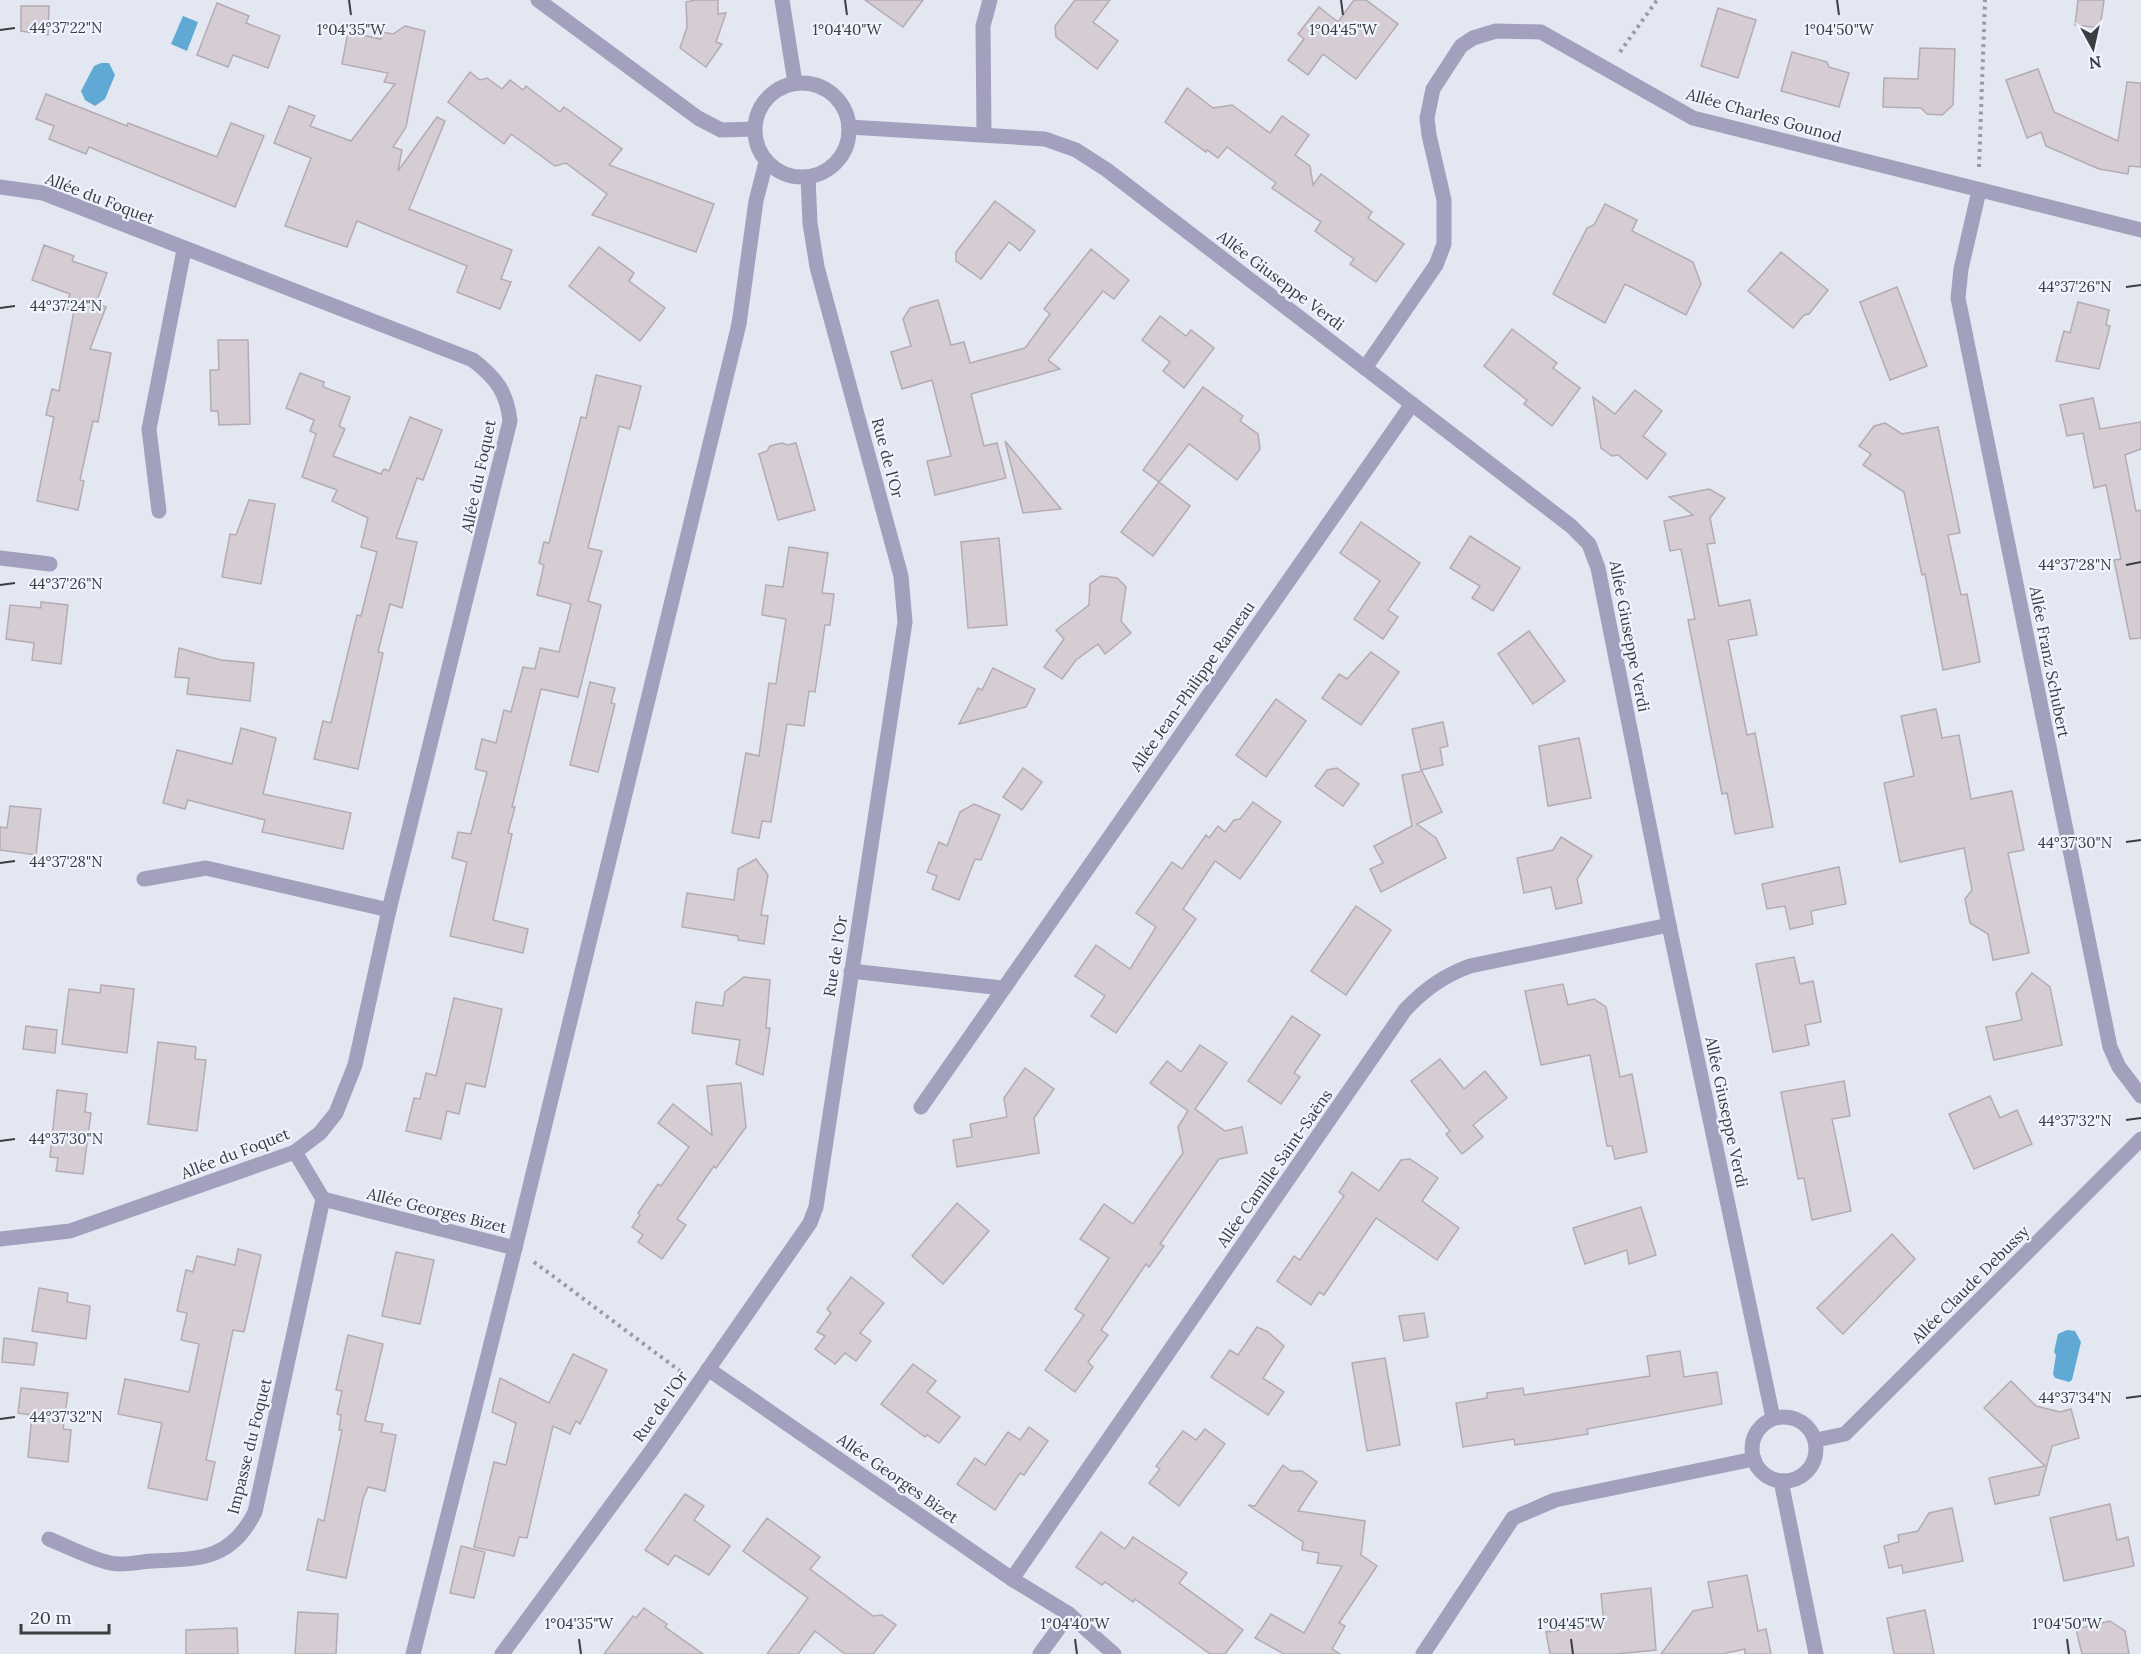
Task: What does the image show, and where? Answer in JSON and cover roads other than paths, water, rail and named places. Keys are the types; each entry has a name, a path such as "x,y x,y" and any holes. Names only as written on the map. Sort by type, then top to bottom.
{"street":[{"path":"538,0 698,118 721,130 754,129"},
{"path":"782,0 795,83"},
{"path":"984,134 983,26 990,0"},
{"name":"Allée Charles Gounod","path":"1365,368 1436,265 1443,244 1444,200 1427,118 1433,88 1455,53 1473,38 1496,31 1541,32 1693,118 2141,230"},
{"path":"795,83 815,84 836,96 843,106 849,127 848,143 842,156 823,173 808,177 786,175 766,162 756,145 754,129 759,109 777,89 795,83"},
{"name":"Allée Giuseppe Verdi","path":"849,127 1045,139 1076,150 1107,170 1581,534 1595,555 1669,925 1773,1418"},
{"path":"413,1654 515,1248 739,324 756,201 766,162"},
{"name":"Rue de l'Or","path":"502,1654 708,1369 813,1216 905,622 904,590 817,267 810,223 808,177"},
{"name":"Allée du Foquet","path":"0,187 43,193 184,250 473,360 492,375 502,387 508,403 507,441 389,910 355,1065 346,1093 336,1113 320,1133 295,1152 70,1231 0,1239"},
{"name":"Allée Franz Schubert","path":"1979,191 1961,269 1958,298 2110,1047 2119,1067 2141,1096"},
{"path":"159,511 149,429 184,250"},
{"name":"Allée Jean-Philippe Rameau","path":"921,1107 1412,404"},
{"path":"0,558 50,564"},
{"path":"144,879 206,868 389,910"},
{"name":"Allée Camille Saint-Saëns","path":"1012,1579 1399,1020 1421,994 1450,974 1470,966 1669,925"},
{"path":"851,971 1002,988"},
{"name":"Allée Claude Debussy","path":"1816,1440 1845,1434 2141,1139"},
{"path":"295,1152 322,1199"},
{"name":"Allée Georges Bizet","path":"322,1199 515,1248"},
{"name":"Impasse du Foquet","path":"49,1539 111,1563 194,1559 212,1555 231,1545 245,1532 255,1512 322,1199"},
{"name":"Allée Georges Bizet","path":"708,1369 1012,1579 1069,1614 1114,1654"},
{"path":"1786,1416 1799,1420 1810,1428 1816,1440 1816,1453 1812,1466 1804,1474 1780,1481 1764,1473 1754,1459 1752,1447 1755,1435 1762,1425 1773,1418 1786,1416"},
{"path":"1423,1654 1513,1518 1555,1500 1754,1459"},
{"path":"1780,1481 1816,1654"},
{"path":"1040,1654 1069,1614"}],"water":[{"path":"183,16 198,22 187,51 171,44"},
{"path":"109,63 115,75 105,99 95,106 85,100 81,91 94,66"},
{"path":"2067,1330 2075,1331 2081,1342 2072,1380 2069,1382 2055,1378 2053,1374 2058,1334"}]}
